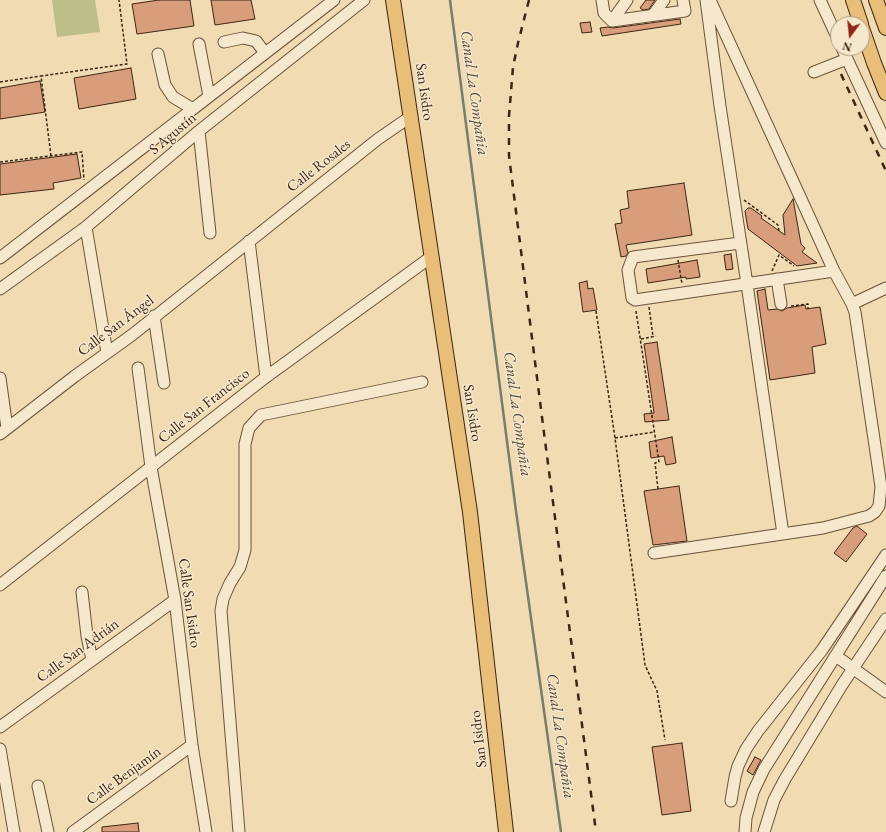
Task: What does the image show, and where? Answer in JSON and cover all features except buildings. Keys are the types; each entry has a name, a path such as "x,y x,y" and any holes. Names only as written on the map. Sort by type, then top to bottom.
{"main road":[{"name":"San Isidro","path":"393,0 470,512 506,832"},
{"path":"853,0 858,16"},
{"path":"876,0 886,28"},
{"path":"870,51 886,93"}],"street":[{"path":"0,258 334,0"},
{"name":"S Agustín","path":"0,288 86,227 199,131 364,0"},
{"path":"602,0 604,13 612,21"},
{"path":"612,21 628,0"},
{"path":"653,15 664,0"},
{"path":"612,21 684,11 683,0"},
{"path":"706,0 782,534"},
{"path":"654,553 823,528 869,516 875,512 879,506 881,487 858,327 852,304 834,271 759,96 710,0"},
{"path":"820,0 830,22"},
{"path":"224,42 243,38 256,41 265,54"},
{"path":"199,44 209,96"},
{"path":"158,54 165,85 173,97 193,109"},
{"path":"846,56 886,143"},
{"path":"814,72 847,59"},
{"name":"Calle Rosales","path":"249,241 378,138 410,118"},
{"path":"199,131 210,233"},
{"path":"86,227 107,353"},
{"path":"249,241 266,377"},
{"name":"Calle San Ángel","path":"4,431 107,353 249,241"},
{"path":"740,243 632,252 628,270 632,298 635,300 834,271"},
{"name":"Calle San Francisco","path":"0,585 266,377 431,258"},
{"path":"777,280 784,306"},
{"path":"852,304 886,288"},
{"path":"154,316 164,383"},
{"name":"Calle San Isidro","path":"138,368 151,467 175,600 192,745 206,832"},
{"path":"0,378 4,431"},
{"path":"239,832 221,611 223,599 230,583 240,567 245,550 245,444 249,428 261,415 422,382"},
{"path":"731,801 738,766 746,749 758,731 822,650 886,555"},
{"path":"745,832 746,818 754,792 764,769 886,576"},
{"path":"82,592 88,644 92,660"},
{"name":"Calle San Adrián","path":"0,727 175,600"},
{"path":"764,832 774,800 785,779 886,619"},
{"path":"836,656 886,692"},
{"name":"Calle Benjamín","path":"74,832 192,745"},
{"path":"0,749 14,832"},
{"path":"38,786 48,832"}],"path":[{"path":"0,82 127,64 119,0"},
{"path":"41,76 51,156"},
{"path":"0,162 82,152 85,192"},
{"path":"742,199 778,225 779,231"},
{"path":"766,272 772,271 778,255 796,267 788,268"},
{"path":"678,259 683,288"},
{"path":"635,300 659,462 654,463 658,489"},
{"path":"784,306 808,304 808,309"},
{"path":"649,305 653,337"},
{"path":"596,311 615,438 645,665 657,691 665,740"},
{"path":"641,339 656,336"},
{"path":"615,438 654,432"}],"green space":[{"path":"52,0 95,0 100,32 57,37"}],"waterway":[{"name":"Canal La Compañia","path":"450,0 516,511 561,832"}],"railway":[{"path":"529,0 513,67 509,116 509,156 596,832"},
{"path":"841,74 886,171"}]}
